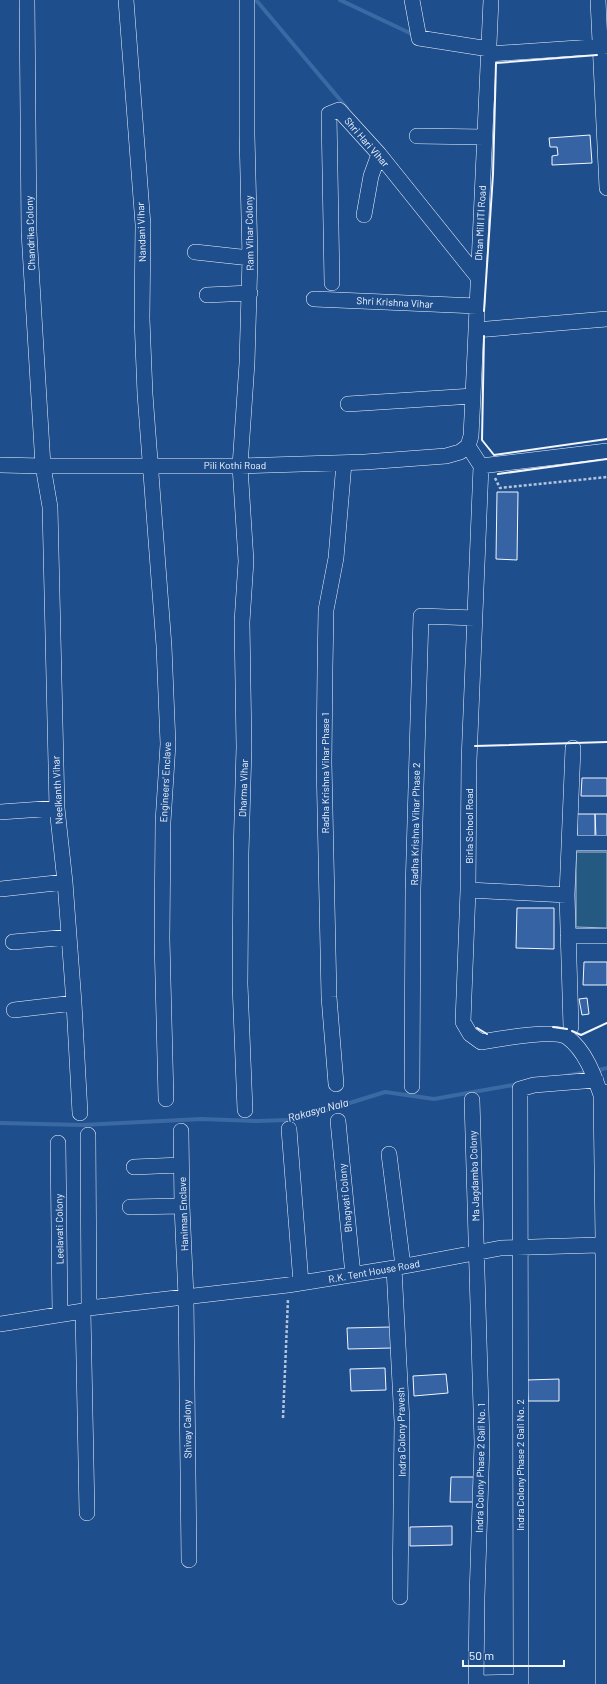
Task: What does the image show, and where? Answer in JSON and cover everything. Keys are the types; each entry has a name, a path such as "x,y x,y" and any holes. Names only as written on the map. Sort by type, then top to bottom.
{"street":[{"name":"Chandrika Colony","path":"27,0 29,232 43,466"},
{"name":"Nandani Vihar","path":"126,0 143,225 144,379 150,465"},
{"name":"Ram Vihar Colony","path":"240,466 250,293 247,136 247,0"},
{"path":"412,0 419,38 489,52 604,46"},
{"name":"Dhan Mill ITI Road","path":"468,446 471,436 477,276 491,0"},
{"path":"598,0 604,46 607,188"},
{"name":"Shri Hari Vihar","path":"332,283 329,114 339,110 379,154 477,276"},
{"path":"417,136 485,137"},
{"path":"364,215 371,176 379,154"},
{"path":"195,252 250,258"},
{"path":"207,295 250,293"},
{"name":"Shri Krishna Vihar","path":"314,299 477,306"},
{"path":"476,330 607,319"},
{"path":"348,404 473,396"},
{"name":"Pili Kothi Road","path":"0,465 240,466 344,463 446,456 460,452 468,446"},
{"path":"468,446 484,465 607,451"},
{"name":"Radha Krishna Vihar Phase 1","path":"336,1084 329,997 324,762 325,677 326,610 336,558 344,463"},
{"name":"Engineers' Enclave","path":"150,465 164,646 168,744 163,822 162,939 166,1099"},
{"name":"Birla School Road","path":"484,465 475,618 469,761 468,890 463,1022 470,1034 481,1042 548,1033 566,1037 581,1051 604,1094"},
{"name":"Neelkanth Vihar","path":"43,466 50,507 57,808 65,882 80,1113"},
{"name":"Dharma Vihar","path":"240,466 246,561 242,622 244,747 240,969 245,1110"},
{"name":"Radha Krishna Vihar Phase 2","path":"412,1086 413,890 421,616 475,618"},
{"path":"571,1026 568,895 573,748"},
{"path":"0,812 57,808"},
{"path":"569,843 607,843"},
{"path":"2,890 65,882"},
{"path":"468,890 568,895"},
{"path":"568,936 607,936"},
{"path":"13,942 69,937"},
{"path":"14,1010 74,1003"},
{"name":"Indra Colony Phase 2 Gali No. 2","path":"521,1683 520,1089 593,1073"},
{"path":"603,1684 602,1243 604,1094"},
{"name":"Ma Jagdamba Colony","path":"472,1100 477,1252"},
{"name":"Bhagvati Colony","path":"338,1121 353,1275"},
{"path":"289,1129 295,1284"},
{"name":"Haniman Enclave","path":"181,1131 182,1206 186,1297"},
{"path":"87,1513 86,1310 88,1135"},
{"name":"Leelavati Colony","path":"58,1143 60,1315"},
{"name":"Indra Colony Pravesh","path":"389,1154 398,1267 402,1422 400,1597"},
{"path":"134,1167 181,1165"},
{"path":"130,1207 182,1206"},
{"name":"R.K. Tent House Road","path":"0,1324 86,1310 295,1284 477,1252 520,1246 598,1245 602,1243"},
{"name":"Indra Colony Phase 2 Gali No. 1","path":"476,1683 476,1597 482,1443 477,1252"},
{"name":"Shivay Calony","path":"186,1297 189,1560"},
{"path":"476,1683 521,1683"}],"path":[{"path":"484,465 500,488 607,477"},
{"path":"282,1418 295,1284"}],"shaded area":[{"path":"576,852 607,852 607,928 576,927"}],"building":[{"path":"590,135 592,163 552,165 552,156 558,155 557,147 550,147 549,138"},
{"path":"497,492 518,492 517,560 496,559"},
{"path":"582,778 607,778 607,796 581,796"},
{"path":"577,814 595,814 595,837 577,837"},
{"path":"595,814 607,814 607,837 596,837"},
{"path":"517,908 554,908 554,949 516,948"},
{"path":"584,962 607,962 607,985 583,985"},
{"path":"587,998 589,1014 582,1015 579,999"},
{"path":"391,1327 392,1348 348,1349 347,1328"},
{"path":"385,1368 386,1390 351,1391 350,1369"},
{"path":"446,1374 448,1393 414,1396 413,1376"},
{"path":"559,1379 559,1401 528,1401 527,1380"},
{"path":"451,1477 479,1477 478,1502 450,1502"},
{"path":"452,1526 452,1545 410,1546 410,1527"}],"waterway":[{"path":"256,0 347,108"},
{"path":"340,0 414,35"},
{"name":"Rakasya Nala","path":"595,1071 607,1068"},
{"name":"Rakasya Nala","path":"569,1075 588,1072"},
{"name":"Rakasya Nala","path":"0,1123 82,1125 201,1119 257,1121 288,1120 327,1110 385,1092 434,1099 519,1084"}],"wall":[{"path":"484,311 493,174 496,63 597,55"},
{"path":"484,336 482,440 494,455 607,439"},
{"path":"498,474 607,459"},
{"path":"475,746 607,742"},
{"path":"572,1031 581,1035 607,1023"},
{"path":"553,1027 567,1029"},
{"path":"477,1028 487,1034"}]}
